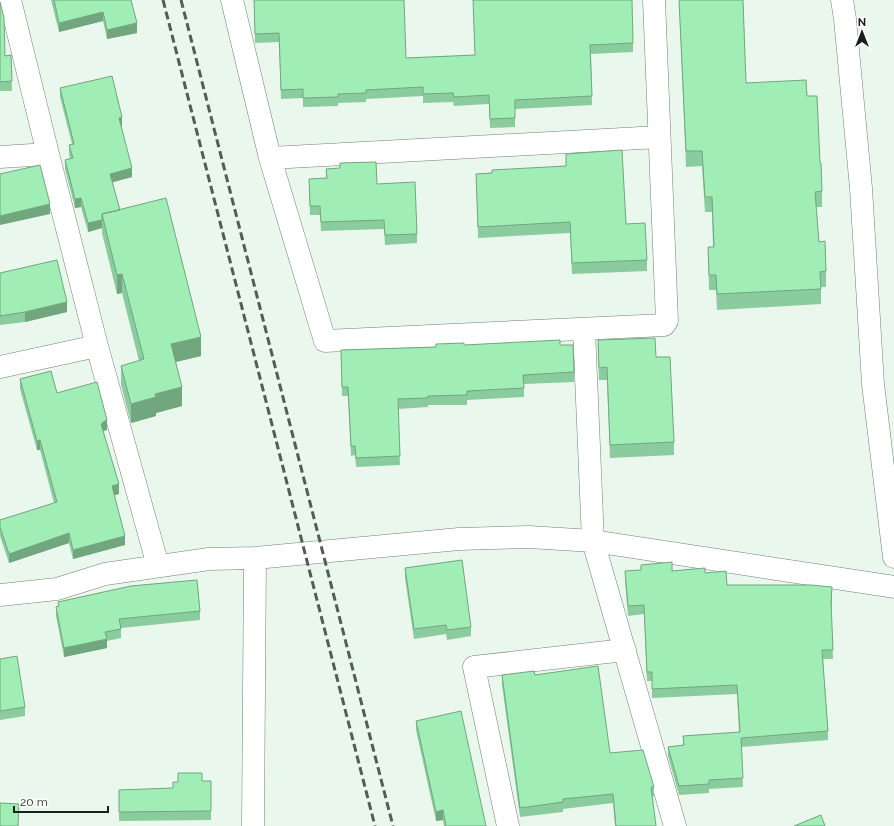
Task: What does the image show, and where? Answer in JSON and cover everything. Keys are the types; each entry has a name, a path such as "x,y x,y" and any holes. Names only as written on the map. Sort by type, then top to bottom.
{"street":[{"path":"10,0 97,346 158,566"},
{"path":"232,0 270,158 324,341 664,325 667,321 654,0"},
{"path":"842,0 861,188 873,384 894,557"},
{"path":"270,158 659,137"},
{"path":"0,157 48,154"},
{"path":"584,329 593,541 675,826"},
{"path":"0,367 97,346"},
{"path":"0,595 57,589 104,574 209,559 255,558 459,539 528,537 593,541 894,587"},
{"path":"253,826 255,558"},
{"path":"508,826 474,667 625,650"}],"building":[{"path":"54,0 131,0 137,23 107,30 103,12 59,23"},
{"path":"254,0 404,0 406,58 475,55 473,0 632,0 633,43 590,45 592,96 515,100 515,118 490,119 489,95 454,97 453,93 423,94 423,87 366,90 366,93 338,94 338,97 303,98 303,89 281,90 279,33 255,34"},
{"path":"679,0 743,0 746,83 806,80 807,96 817,96 822,191 815,192 819,242 825,241 826,271 820,272 821,289 717,294 716,275 709,275 708,247 714,247 712,197 705,197 702,151 686,151"},
{"path":"0,2 4,18 5,56 11,55 12,81 0,82"},
{"path":"112,76 122,117 119,118 132,168 110,174 120,210 102,214 102,220 88,223 81,198 75,199 65,160 73,158 69,145 74,144 60,88"},
{"path":"622,150 626,224 645,223 647,260 572,263 570,222 478,227 476,174 492,173 492,170 566,166 566,154"},
{"path":"376,162 377,184 415,182 417,234 385,235 384,220 321,222 320,206 310,206 309,179 327,178 326,169 340,168 340,163"},
{"path":"40,165 50,204 0,216 0,174"},
{"path":"166,198 201,337 171,344 182,387 155,394 156,397 131,404 121,366 144,359 122,274 117,275 102,214"},
{"path":"57,260 67,302 0,316 0,273"},
{"path":"655,338 656,357 670,357 674,442 610,445 607,367 599,368 598,340"},
{"path":"560,340 560,345 573,345 574,372 523,375 524,388 467,391 467,395 428,396 428,398 398,399 400,456 356,458 355,446 351,446 348,387 342,387 341,350 436,347 436,344 464,343 464,345"},
{"path":"51,371 57,393 97,382 107,420 101,424 119,484 112,486 125,536 73,550 69,533 9,554 0,527 0,520 57,502 40,440 37,441 20,379"},
{"path":"462,560 471,627 447,630 446,625 414,629 405,568"},
{"path":"672,562 672,571 705,568 705,573 726,571 727,585 811,585 832,587 831,602 833,650 822,650 828,731 741,738 743,778 709,780 709,784 679,786 668,747 684,745 683,736 740,732 737,685 652,689 652,672 647,672 644,605 628,606 625,571 641,570 641,565"},
{"path":"197,580 200,611 119,619 121,629 105,632 107,639 64,648 56,607 59,606 58,602 131,586"},
{"path":"17,656 25,707 0,711 0,659"},
{"path":"598,666 610,753 643,750 654,787 651,787 656,826 616,826 613,794 563,799 563,802 520,808 502,675 534,671 535,675"},
{"path":"461,711 486,826 446,826 443,810 436,812 416,721"},
{"path":"178,773 202,773 202,781 211,781 211,811 119,812 119,790 173,788 173,782 178,782"},
{"path":"0,803 19,804 18,826 0,826"},
{"path":"821,815 825,826 794,826"}],"railway":[{"path":"163,0 375,826"},
{"path":"181,0 393,826"}]}
